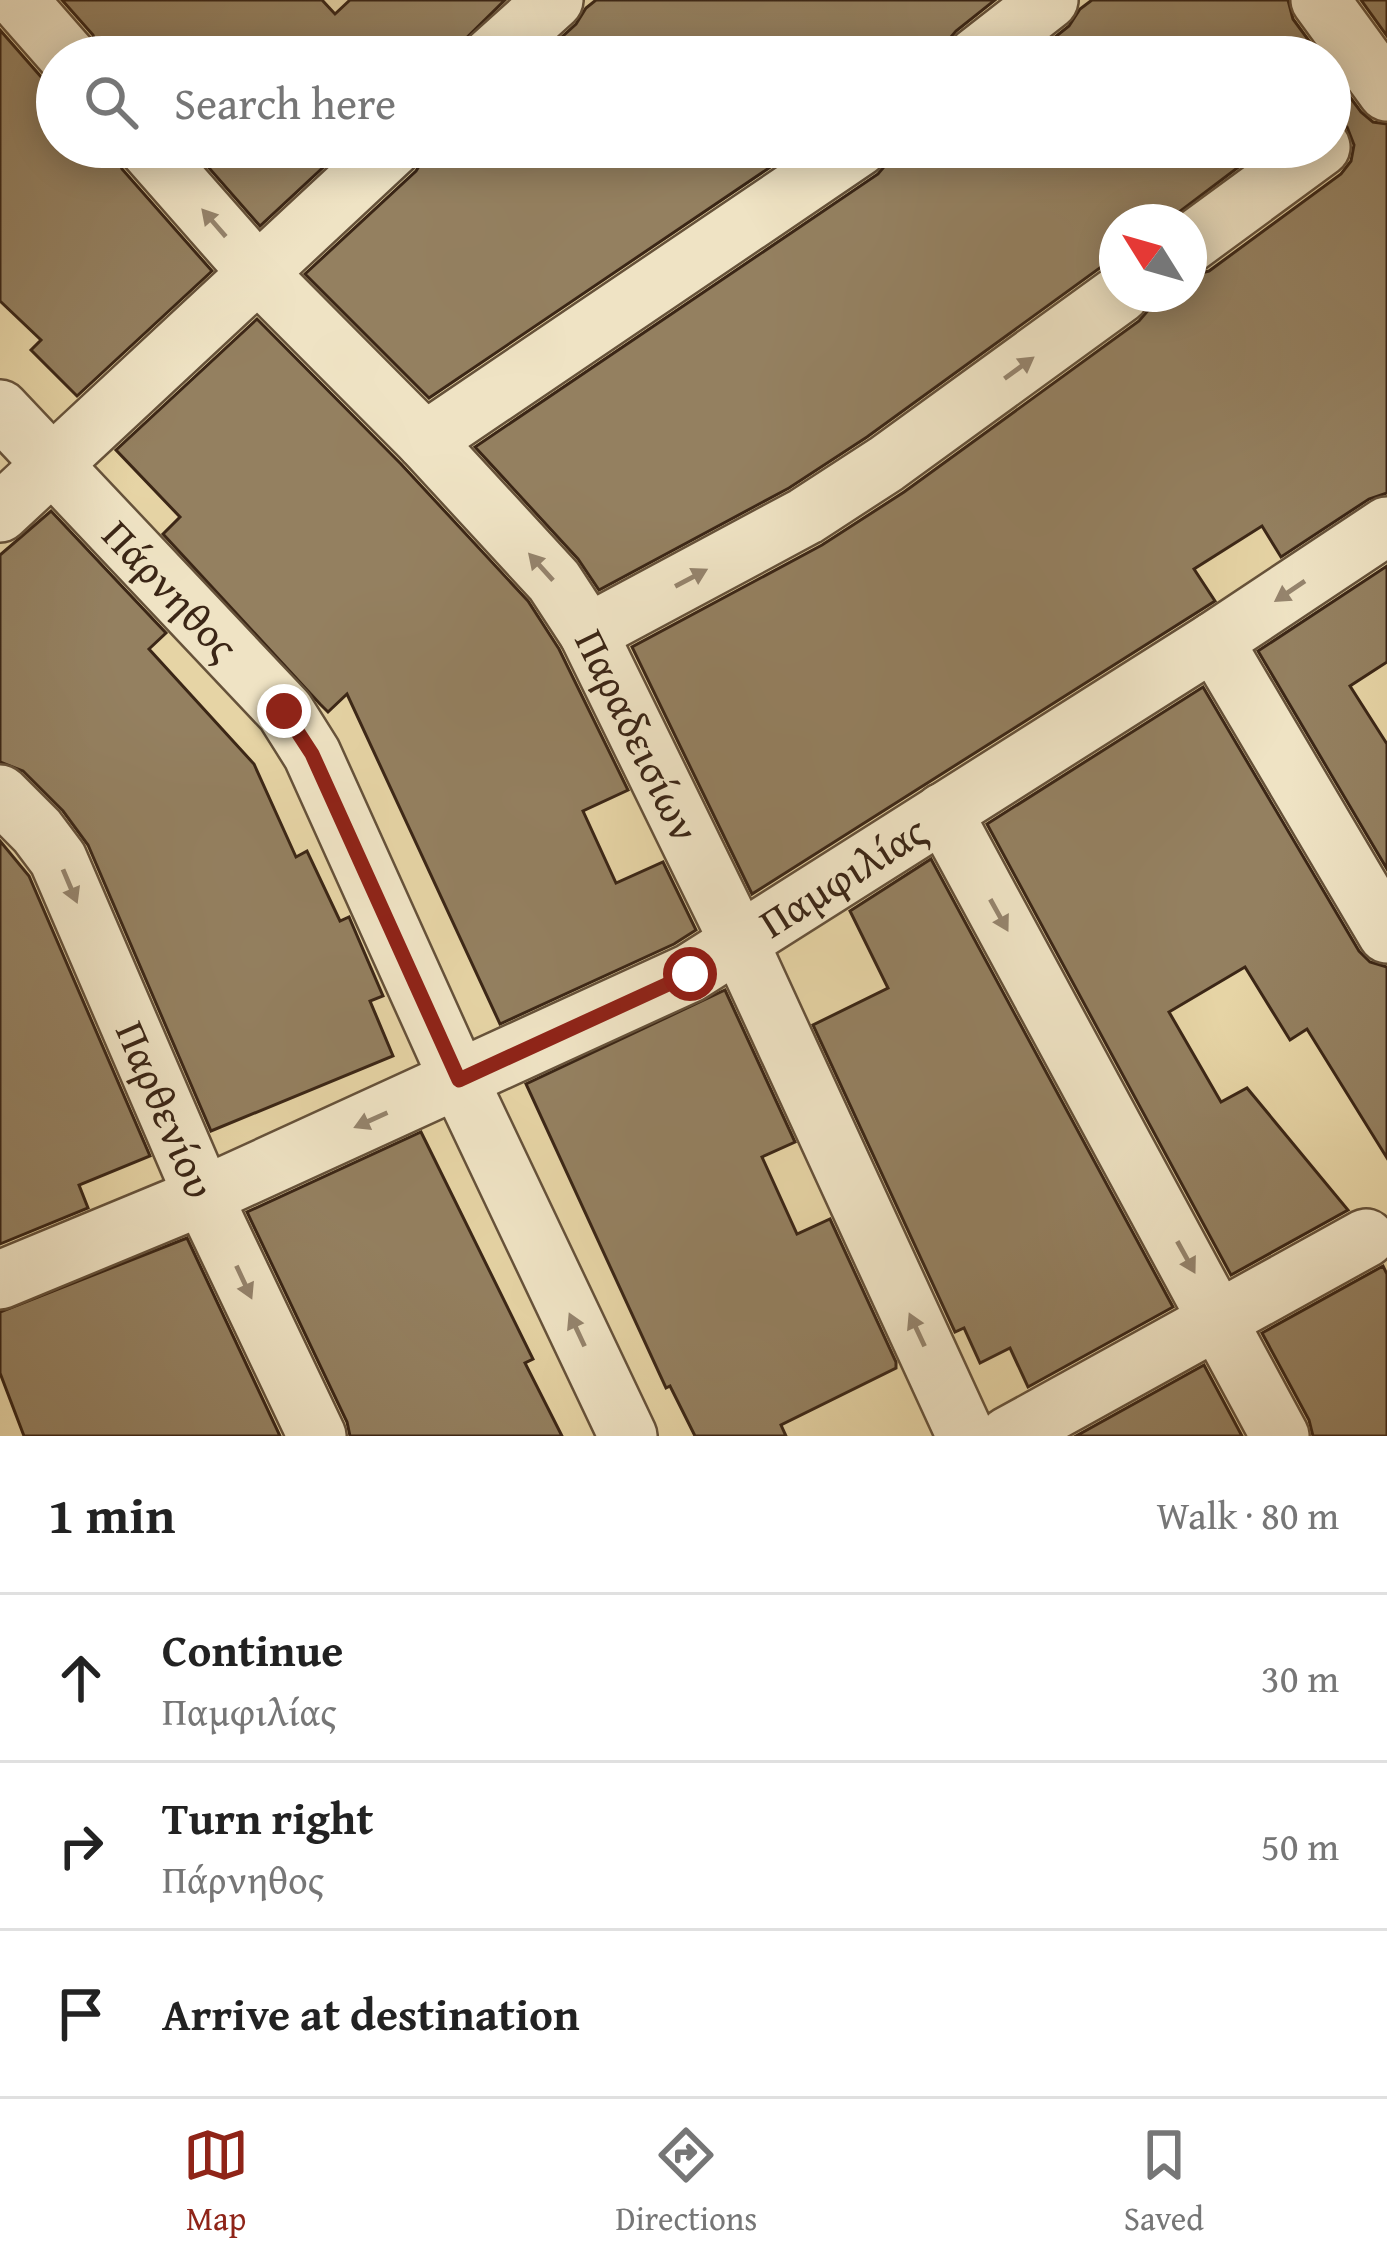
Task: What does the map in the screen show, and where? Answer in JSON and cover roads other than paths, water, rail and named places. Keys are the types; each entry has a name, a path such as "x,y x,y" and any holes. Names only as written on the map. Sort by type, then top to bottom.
{"street":[{"path":"17,0 49,36"},
{"path":"514,36 554,0"},
{"path":"1003,36 1049,0"},
{"path":"1319,0 1344,36"},
{"path":"1351,45 1387,96 1351,124"},
{"name":"Παραδεισίων","path":"165,168 256,271 425,441 554,581 588,633 739,941 966,1436"},
{"path":"0,513 370,168"},
{"path":"425,441 828,168"},
{"path":"1207,231 1293,168"},
{"path":"588,633 806,516 886,464 1099,309"},
{"name":"Πάρνηθος","path":"0,409 284,711 312,754 459,1080 628,1436"},
{"name":"Παμφιλίας","path":"0,1280 203,1196 690,974 1387,526"},
{"path":"1214,641 1387,934"},
{"name":"Παρθενίου","path":"0,794 58,860 203,1196 317,1436"},
{"path":"944,812 1280,1436"},
{"path":"1008,1436 1366,1238"}]}
